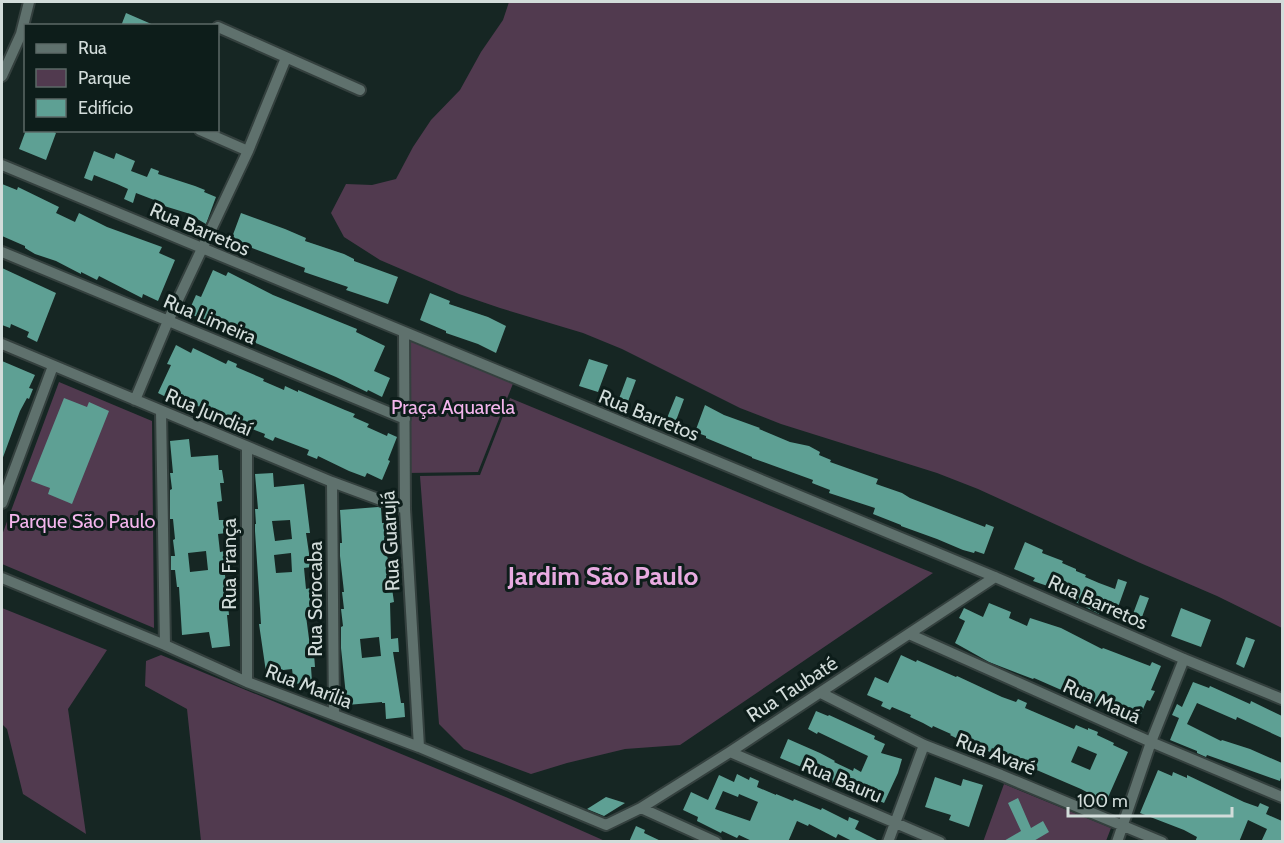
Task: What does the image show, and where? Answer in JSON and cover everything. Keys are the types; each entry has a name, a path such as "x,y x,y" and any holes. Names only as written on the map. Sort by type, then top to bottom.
{"street":[{"path":"2,76 21,34 29,2"},
{"path":"219,27 360,90"},
{"path":"135,400 168,321 248,151 286,58"},
{"path":"205,132 248,151"},
{"name":"Rua Barretos","path":"2,165 404,334 995,577 1282,699"},
{"name":"Rua Limeira","path":"2,252 405,419"},
{"name":"Rua Guarujá","path":"404,334 405,509 419,747"},
{"name":"Rua Jundiaí","path":"2,344 332,482 405,509"},
{"path":"2,503 53,366"},
{"path":"161,411 165,645"},
{"name":"Rua França","path":"247,447 247,682"},
{"name":"Rua Sorocaba","path":"332,482 334,715"},
{"name":"Rua Taubaté","path":"606,825 641,808 730,752 995,577"},
{"name":"Rua Marília","path":"2,578 165,645 247,682 419,747 606,825"},
{"name":"Rua Mauá","path":"909,634 1151,742 1282,797"},
{"path":"1117,842 1151,742 1184,659"},
{"name":"Rua Avaré","path":"821,693 924,745 1162,842"},
{"path":"888,842 924,745"},
{"name":"Rua Bauru","path":"730,752 940,842"},
{"path":"641,808 717,842"}],"green space":[{"path":"509,2 1282,2 1282,628 1217,596 978,489 937,473 781,424 740,408 622,349 583,333 459,294 380,260 344,237 331,213 346,184 372,185 396,179 431,120 460,90 481,52 503,20"},
{"name":"Praça Aquarela","path":"405,336 514,381 478,472 406,473"},
{"name":"Parque São Paulo","path":"59,382 152,421 154,628 2,564 2,535"},
{"path":"510,398 933,573 680,745 625,749 531,774 464,749 439,724 420,476 480,475"},
{"path":"2,608 107,650 68,709 86,834 23,794 7,729 2,724"},
{"path":"161,655 508,798 605,841 201,841 187,709 145,686 146,661"},
{"path":"1004,784 1111,828 1106,841 983,842"}],"building":[{"path":"126,13 151,24 122,24"},
{"path":"25,132 56,133 46,160 19,149"},
{"path":"94,151 114,159 116,153 135,161 131,171 147,177 151,168 159,171 158,174 195,186 216,197 206,224 187,213 161,205 162,203 136,193 133,203 124,199 128,189 94,175 92,181 84,178"},
{"path":"2,184 17,190 18,187 59,207 56,213 75,222 79,213 107,227 162,247 159,253 175,260 158,301 143,294 142,298 99,276 97,280 81,272 81,274 56,261 35,254 25,246 2,236"},
{"path":"241,213 398,277 388,304 346,290 348,287 304,272 305,268 231,240"},
{"path":"2,268 56,293 37,342 27,337 29,332 11,324 10,328 2,325"},
{"path":"213,270 226,276 228,272 273,295 357,329 356,332 385,346 374,371 390,378 382,397 251,341 252,338 232,329 231,331 188,313 196,295 201,297"},
{"path":"430,293 450,301 449,304 488,317 506,326 496,353 420,320"},
{"path":"176,345 191,353 193,348 226,364 228,360 237,364 236,367 264,379 263,381 284,390 285,386 298,392 298,390 355,414 353,417 369,424 367,427 387,436 388,433 397,437 382,480 367,473 365,477 349,471 318,456 317,459 307,455 309,450 275,437 273,441 264,437 265,434 228,420 170,393 168,398 158,393 171,365 167,364"},
{"path":"589,359 608,365 598,392 579,386"},
{"path":"2,361 35,375 29,388 33,389 20,411 2,460"},
{"path":"627,377 636,380 626,407 617,404"},
{"path":"676,396 684,399 674,426 665,423"},
{"path":"64,398 87,407 89,402 109,411 72,504 48,494 50,488 31,481"},
{"path":"705,405 790,442 809,446 820,452 819,455 831,460 830,462 878,479 876,484 985,527 986,524 994,527 984,554 963,550 901,526 873,514 875,508 829,493 830,490 812,483 813,480 752,458 706,438 695,432"},
{"path":"189,439 191,457 218,455 219,470 222,470 224,483 220,483 222,501 217,502 219,520 226,520 227,533 218,534 220,552 225,551 230,646 212,648 209,632 182,635 179,587 177,587 175,570 171,570 171,556 175,556 173,540 175,539 173,519 170,519 170,490 172,489 170,473 173,473 170,441","holes":["206,551 208,570 190,572 188,553"]},
{"path":"273,473 274,487 304,484 310,533 306,533 311,567 304,568 306,589 310,588 313,615 306,616 311,654 314,654 315,667 311,667 312,682 294,684 292,669 266,672 259,624 261,624 255,531 255,509 258,509 255,474","holes":["290,520 292,539 275,541 272,521","291,553 292,572 276,573 274,555"]},
{"path":"378,507 381,508 382,523 386,523 389,554 387,554 394,602 390,603 391,639 398,638 399,652 393,652 405,717 386,719 385,703 382,702 347,705 341,648 341,627 343,626 341,609 344,609 342,592 344,592 340,556 340,543 342,543 340,510","holes":["379,637 381,656 362,658 360,639"]},
{"path":"1025,542 1099,583 1115,589 1118,579 1127,582 1117,610 1103,604 1099,614 1058,593 1059,590 1033,581 1035,578 1014,569"},
{"path":"1140,595 1149,598 1139,625 1130,622"},
{"path":"989,603 1011,612 1009,618 1027,626 1030,618 1061,628 1102,649 1150,666 1152,662 1161,666 1151,690 1155,691 1150,701 1147,700 1137,723 1127,719 1129,715 1108,706 1107,709 1091,703 1034,678 989,662 955,643 965,621 959,618 964,608 983,617"},
{"path":"1181,608 1211,620 1201,647 1171,636"},
{"path":"1246,637 1255,640 1244,668 1236,664"},
{"path":"901,655 957,676 1002,697 1016,702 1018,699 1027,703 1025,708 1074,729 1076,725 1098,732 1097,735 1128,752 1106,802 992,748 990,752 933,726 932,728 910,717 911,715 892,707 890,710 881,706 883,702 867,695 875,677 888,683","holes":["1078,746 1097,754 1090,770 1071,762"]},
{"path":"1193,682 1209,688 1210,686 1250,704 1251,701 1282,716 1282,738 1237,717 1236,720 1197,703 1187,724 1221,741 1250,749 1282,763 1280,781 1207,755 1206,757 1170,740 1179,718 1172,715 1177,704 1182,707"},
{"path":"816,711 875,736 874,739 885,744 881,753 902,759 884,803 868,796 866,799 857,795 858,792 841,785 840,787 818,774 780,758 788,739 853,771 854,768 861,772 868,756 808,729"},
{"path":"1158,770 1172,776 1173,772 1187,778 1187,775 1244,802 1258,807 1260,803 1269,807 1266,814 1282,821 1282,842 1261,842 1267,829 1248,820 1239,842 1195,842 1197,837 1184,830 1140,813"},
{"path":"737,774 749,780 750,777 759,781 757,787 776,795 793,801 794,799 821,810 822,808 848,821 849,817 859,821 855,829 881,842 854,842 838,834 836,838 809,824 808,826 797,821 788,842 754,842 739,835 737,838 722,831 721,833 697,821 698,817 683,810 691,792 708,800 719,775 734,782","holes":["723,791 738,797 739,794 758,802 750,821 715,809"]},
{"path":"935,777 961,786 963,779 983,785 969,827 949,820 951,815 925,807"},
{"path":"606,797 625,803 604,816 587,809"},
{"path":"1018,798 1031,828 1043,821 1049,832 1032,842 1002,842 1021,831 1008,803"},
{"path":"636,826 645,830 644,833 663,842 629,842"}],"district":[{"name":"Jardim São Paulo","path":"603,576"}]}
